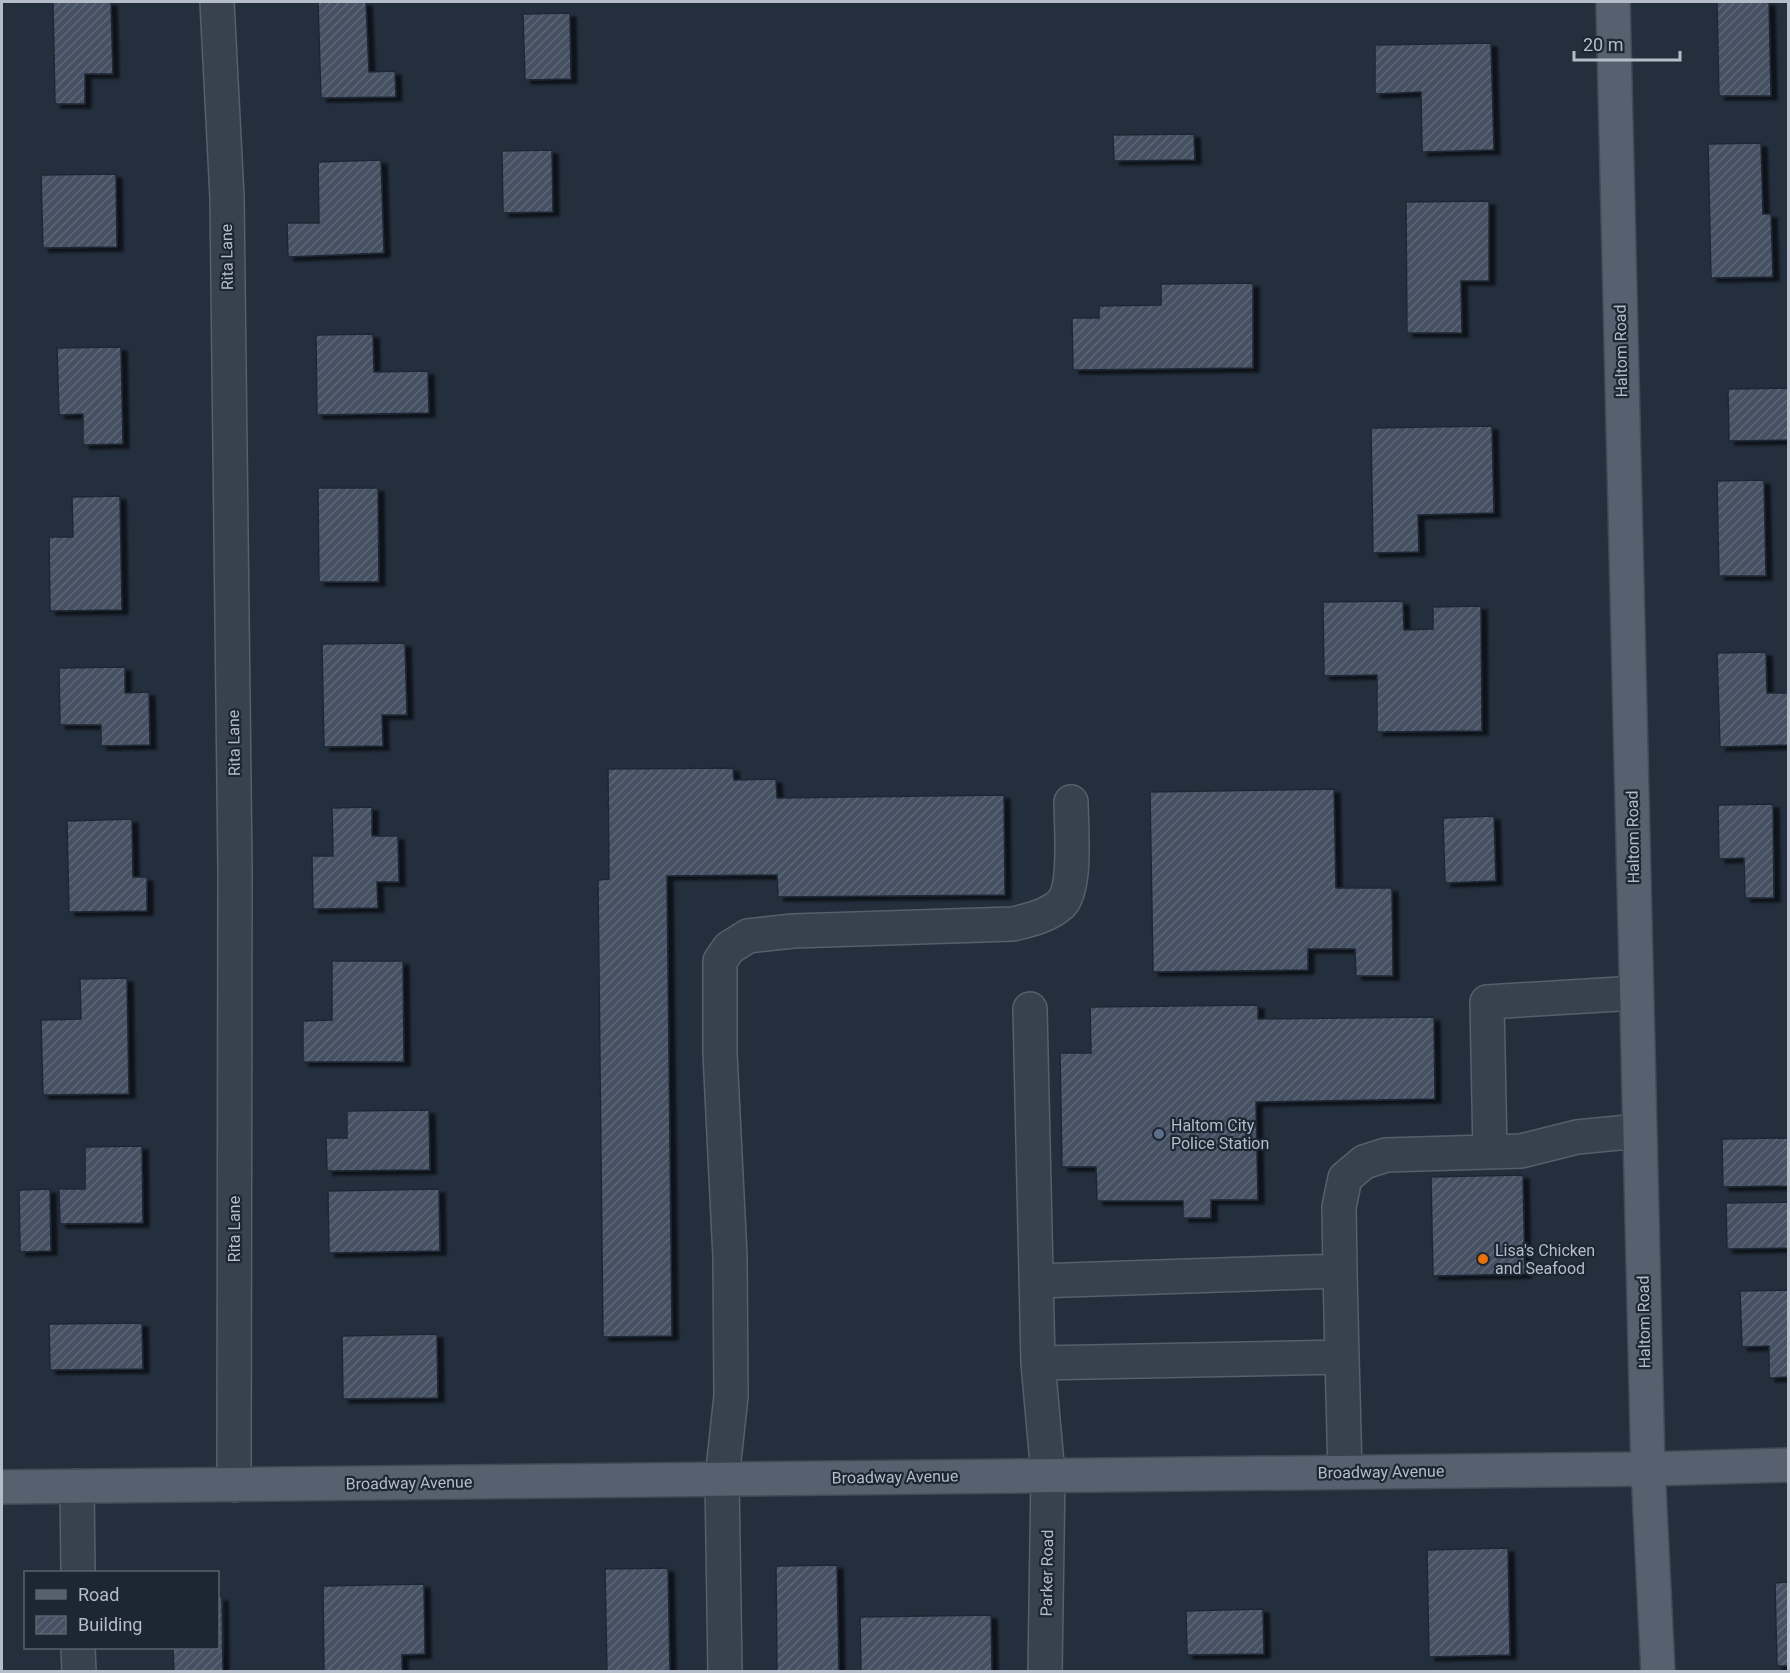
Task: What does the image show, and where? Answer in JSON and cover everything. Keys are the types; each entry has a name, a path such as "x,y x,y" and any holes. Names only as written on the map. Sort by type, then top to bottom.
{"main road":[{"name":"Haltom Road","path":"1613,2 1648,1469 1658,1671"},
{"name":"Broadway Avenue","path":"2,1487 1648,1469 1788,1465"}],"street":[{"name":"Rita Lane","path":"217,2 227,197 235,869 234,1485"},
{"path":"725,1671 722,1479 731,1396 730,1257 720,1053 720,961 729,948 748,936 793,932 1013,924 1038,918 1062,903 1072,875 1071,802"},
{"path":"1490,1152 1487,1002 1636,993"},
{"name":"Parker Road","path":"1030,1008 1038,1362 1048,1475 1045,1671"},
{"path":"1345,1472 1339,1207 1345,1178 1364,1162 1386,1155 1521,1151 1577,1137 1639,1131"},
{"path":"1036,1281 1340,1271"},
{"path":"1038,1362 1342,1357"},
{"path":"77,1486 78,1571"},
{"path":"78,1649 79,1671"}],"building":[{"path":"53,2 111,2 113,74 85,74 85,104 55,104"},
{"path":"318,2 366,2 369,72 395,71 396,97 321,98"},
{"path":"1717,2 1769,2 1771,96 1719,96"},
{"path":"570,13 571,79 525,80 523,14"},
{"path":"1491,43 1494,150 1422,152 1421,92 1375,94 1375,45"},
{"path":"1194,134 1195,160 1114,161 1113,135"},
{"path":"1761,143 1763,214 1771,214 1773,277 1711,278 1708,144"},
{"path":"552,150 553,212 503,213 502,151"},
{"path":"381,160 384,253 288,257 287,223 319,223 318,162"},
{"path":"116,174 117,247 43,248 41,175"},
{"path":"1489,201 1489,281 1461,281 1462,333 1407,333 1406,202"},
{"path":"1253,283 1253,368 1073,370 1072,318 1099,318 1099,306 1161,305 1161,284"},
{"path":"373,334 374,372 428,371 429,413 317,415 316,335"},
{"path":"121,347 123,444 83,445 83,414 59,415 57,348"},
{"path":"1788,388 1788,440 1729,441 1728,389"},
{"path":"1492,426 1494,513 1418,515 1419,552 1373,553 1371,428"},
{"path":"1764,480 1766,576 1719,576 1717,481"},
{"path":"318,488 378,488 379,582 319,582"},
{"path":"120,496 122,610 50,611 49,537 73,537 72,497"},
{"path":"1403,601 1404,630 1433,629 1433,607 1481,606 1482,731 1377,732 1377,675 1324,676 1323,602"},
{"path":"405,643 407,715 382,715 383,746 324,747 322,644"},
{"path":"1766,652 1767,693 1788,693 1788,745 1720,747 1717,653"},
{"path":"125,667 125,693 149,692 150,745 101,746 101,725 60,725 59,668"},
{"path":"733,768 734,780 776,779 777,798 1004,795 1005,895 778,897 777,875 667,876 672,1336 603,1337 598,880 609,879 608,769"},
{"path":"1334,789 1336,888 1392,888 1393,976 1356,976 1355,949 1308,949 1308,970 1153,972 1150,792"},
{"path":"1773,804 1774,898 1745,898 1744,858 1719,859 1718,805"},
{"path":"372,807 372,836 398,836 399,882 377,882 378,908 313,909 312,856 333,856 332,808"},
{"path":"1494,816 1496,881 1445,883 1443,818"},
{"path":"132,819 133,877 147,877 147,911 69,912 67,821"},
{"path":"332,961 403,961 404,1062 303,1062 303,1021 332,1020"},
{"path":"127,978 129,1094 43,1095 41,1020 81,1019 80,979"},
{"name":"Haltom City Police Station","path":"1258,1005 1258,1019 1434,1017 1435,1099 1256,1102 1258,1200 1211,1200 1211,1218 1183,1218 1183,1201 1097,1201 1096,1167 1062,1167 1060,1053 1091,1053 1090,1007"},
{"path":"429,1110 430,1170 327,1171 326,1138 347,1138 347,1111"},
{"path":"1788,1138 1788,1186 1723,1187 1722,1139"},
{"path":"142,1146 143,1223 60,1224 59,1189 85,1189 85,1147"},
{"path":"1523,1175 1525,1274 1433,1276 1431,1177"},
{"path":"50,1189 51,1251 20,1252 19,1190"},
{"path":"439,1189 440,1251 329,1253 328,1191"},
{"path":"1788,1202 1788,1248 1727,1249 1726,1203"},
{"path":"1788,1290 1788,1377 1769,1378 1769,1346 1742,1347 1740,1291"},
{"path":"142,1323 143,1369 50,1370 49,1324"},
{"path":"437,1334 438,1398 343,1399 342,1336"},
{"path":"1508,1548 1510,1655 1429,1657 1427,1550"},
{"path":"837,1565 839,1672 777,1672 776,1566"},
{"path":"668,1568 670,1672 607,1672 605,1569"},
{"path":"1788,1582 1788,1666 1777,1666 1775,1583"},
{"path":"424,1584 425,1654 402,1655 402,1672 324,1672 323,1586"},
{"path":"219,1597 222,1597 223,1672 174,1672 173,1649 219,1649"},
{"path":"1263,1609 1264,1654 1187,1655 1186,1611"},
{"path":"991,1615 992,1672 861,1672 860,1617"}],"place":[{"name":"Haltom City Police Station","path":"1159,1134"},
{"name":"Lisa's Chicken and Seafood","path":"1483,1259"}]}
